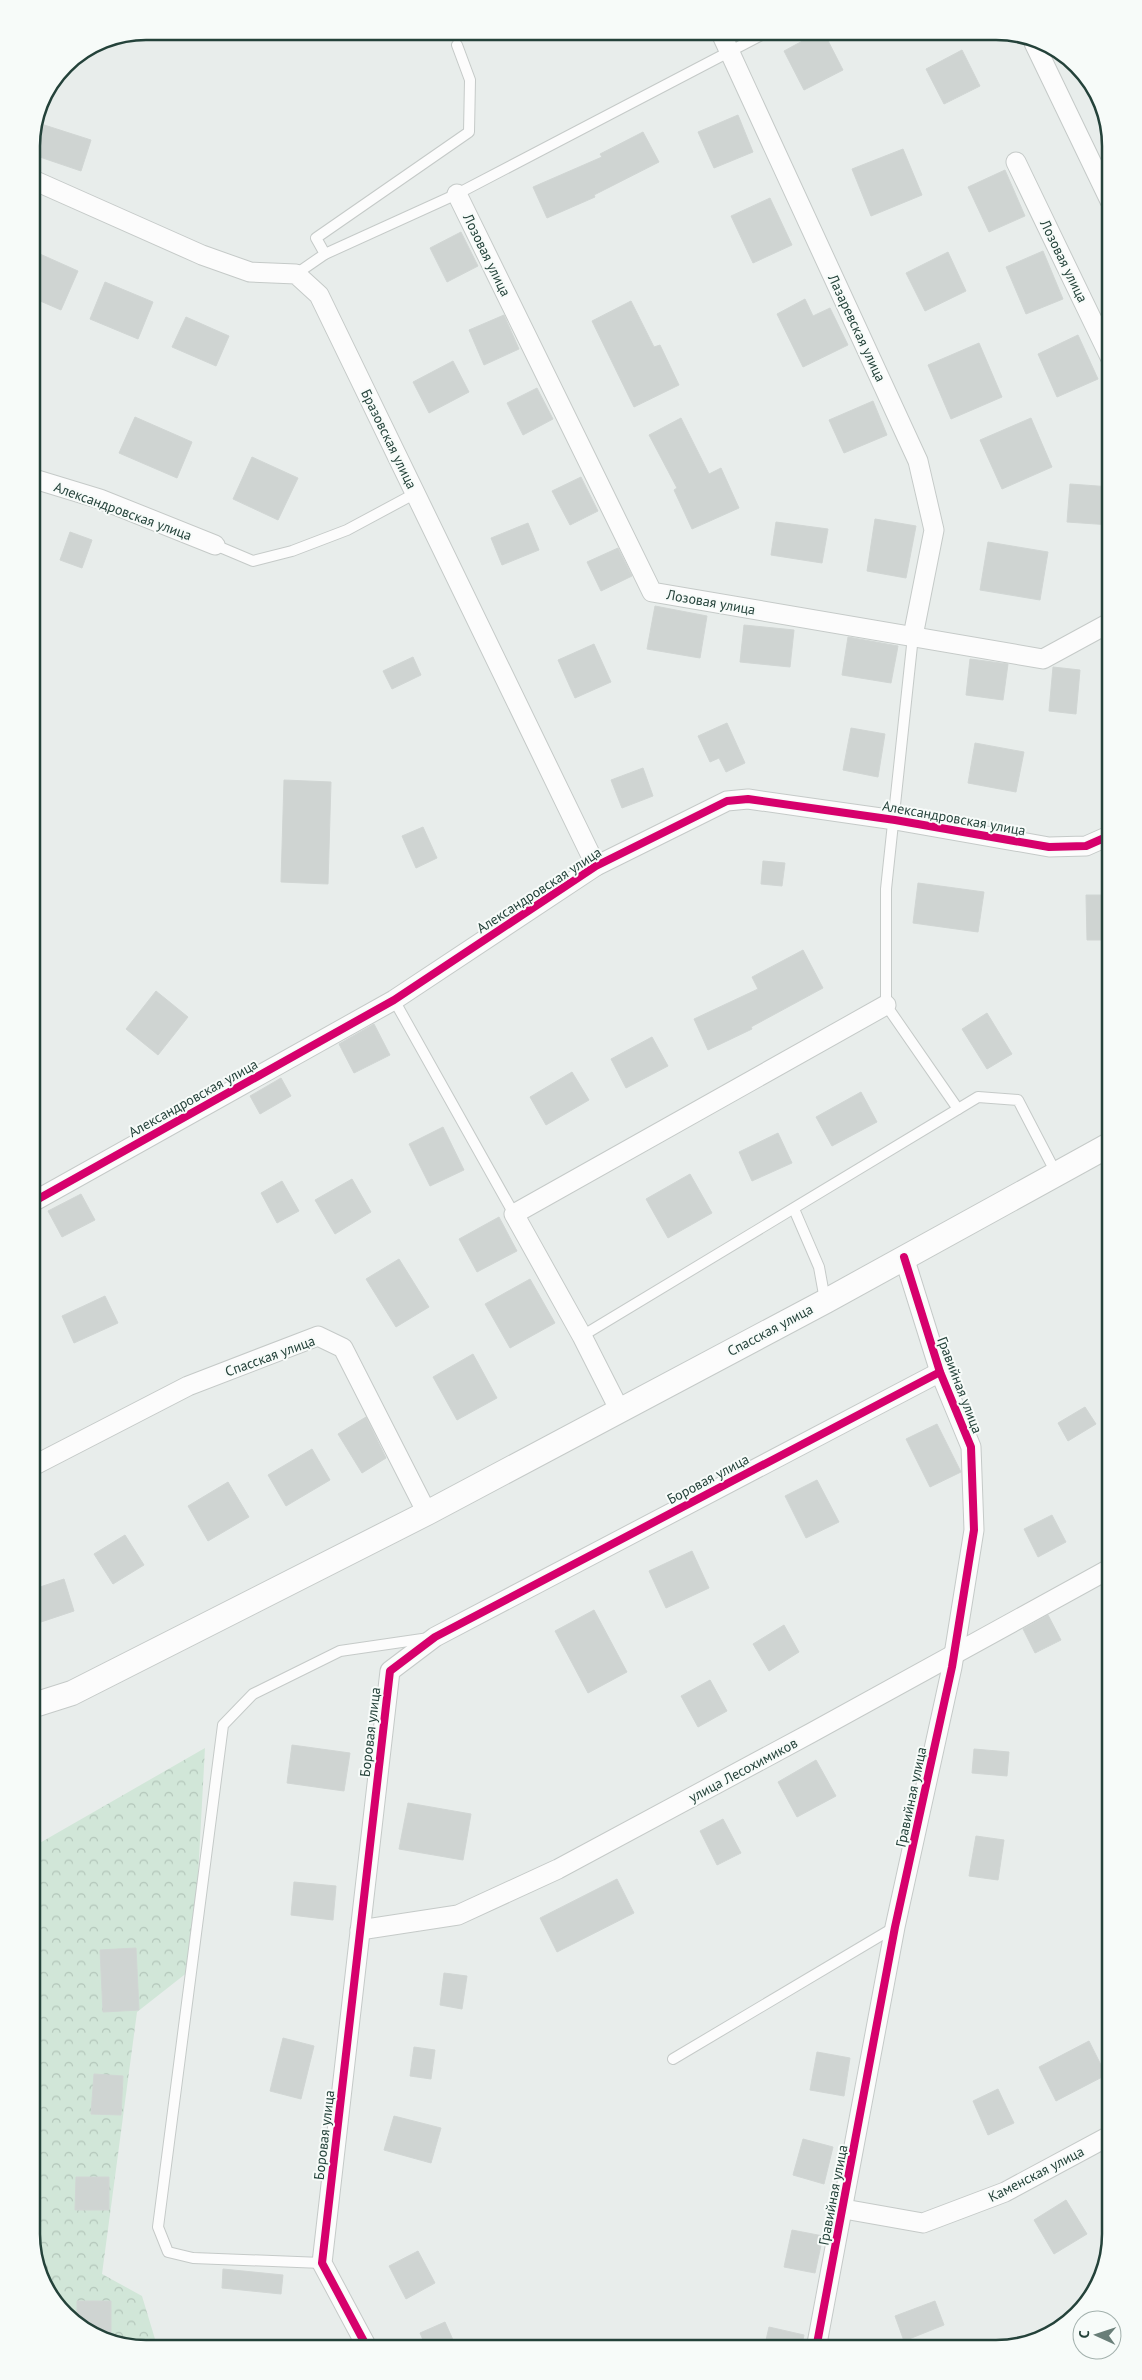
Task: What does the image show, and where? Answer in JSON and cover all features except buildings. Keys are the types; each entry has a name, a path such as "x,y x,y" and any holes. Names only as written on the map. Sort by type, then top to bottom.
{"street":[{"name":"Лазаревская улица","path":"724,40 918,461 934,530 913,636"},
{"path":"1037,49 1102,184"},
{"name":"Лозовая улица","path":"1016,162 1102,340"},
{"path":"40,183 202,255 250,272 296,274"},
{"name":"Лозовая улица","path":"457,194 652,592 1043,658 1102,627"},
{"name":"Бразовская улица","path":"296,274 319,295 596,866"},
{"name":"Александровская улица","path":"40,480 100,499 215,545"},
{"name":"Александровская улица","path":"40,1198 394,1000 596,866 727,800 748,799 895,820 1049,847 1086,846 1102,839"},
{"path":"619,1409 582,1336 514,1214 886,1005"},
{"name":"Спасская улица","path":"40,1703 72,1693 427,1513 619,1409 826,1301 1102,1149"},
{"name":"Гравийная улица","path":"818,2340 844,2209 895,1927 954,1654 974,1530 971,1447 940,1372 904,1257"},
{"name":"Спасская улица","path":"40,1462 188,1386 318,1336 343,1348 427,1513"},
{"name":"Боровая улица","path":"322,2263 390,1670 435,1637 940,1372"},
{"name":"улица Лесохимиков","path":"360,1930 458,1915 558,1869 1102,1573"},
{"name":"Каменская улица","path":"844,2209 923,2223 1005,2192 1102,2140"},
{"path":"322,2263 363,2340"}],"lane":[{"path":"296,274 325,254 457,194 753,40"},
{"path":"325,254 316,238 469,132 470,80 457,45"},
{"path":"215,545 253,561 292,551 347,530 416,493"},
{"path":"913,636 895,820 886,890 886,1005 958,1109"},
{"path":"394,1000 514,1214"},
{"path":"582,1336 978,1096 1018,1100 1056,1173"},
{"path":"794,1209 819,1267 826,1301"},
{"path":"322,2263 193,2258 168,2252 158,2227 222,1725 253,1694 340,1651 435,1637"},
{"path":"673,2059 895,1927"}],"green space":[{"path":"205,1748 193,1968 137,2012 102,2274 142,2296 155,2340 125,2338 99,2329 82,2318 71,2309 54,2287 42,2255 40,2241 40,1843"}],"cycle path":[{"path":"40,1198 394,1000 596,866 727,801 748,799 895,820 1049,847 1086,846 1102,839"},
{"path":"818,2340 895,1927 952,1667 974,1530 971,1447 940,1372 904,1257"},
{"path":"363,2340 322,2263 390,1671 435,1637 940,1372"}]}
